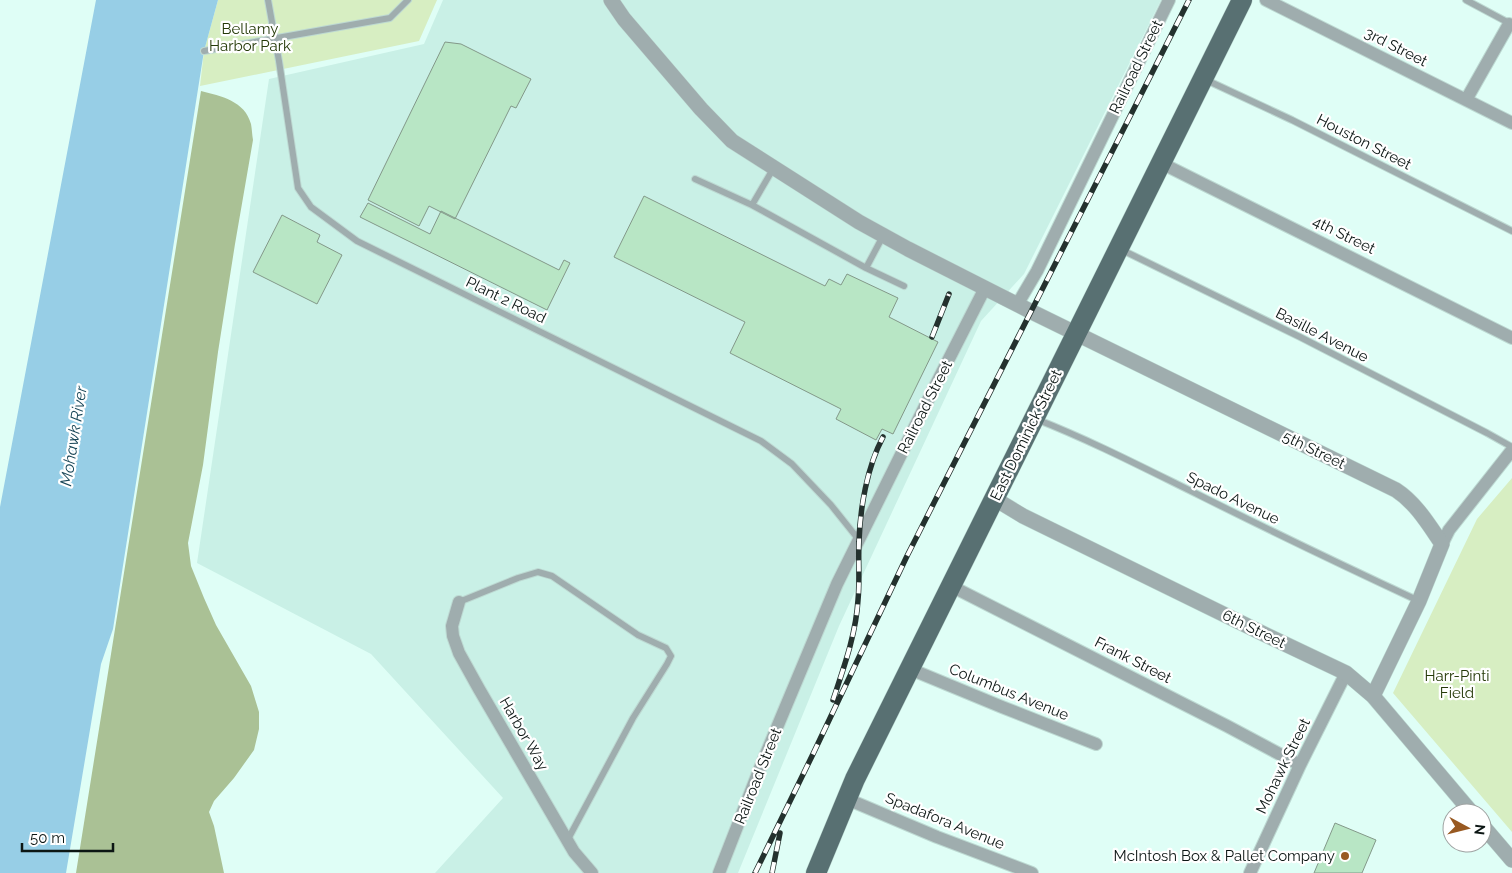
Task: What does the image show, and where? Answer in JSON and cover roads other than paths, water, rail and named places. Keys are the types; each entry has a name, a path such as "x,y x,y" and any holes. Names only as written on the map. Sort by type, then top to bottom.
{"main road":[{"name":"East Dominick Street","path":"816,873 855,779 1242,0"}],"street":[{"path":"611,0 624,19 701,109 732,141 883,236 1017,305"},
{"name":"Railroad Street","path":"1017,305 1037,271 1169,0"},
{"name":"3rd Street","path":"1266,0 1512,123"},
{"path":"1466,100 1511,25"},
{"name":"4th Street","path":"1161,163 1512,338"},
{"name":"Railroad Street","path":"719,873 760,768 837,584 985,288"},
{"name":"5th Street","path":"1017,305 1396,490 1405,496 1420,513 1442,544"},
{"path":"1373,696 1419,601 1449,530 1512,448"},
{"name":"6th Street","path":"995,499 1032,520 1346,673 1373,696 1464,803"},
{"name":"Frank Street","path":"951,586 1300,765"},
{"name":"Harbor Way","path":"459,602 452,626 453,636 459,653 574,852 592,873"},
{"name":"Columbus Avenue","path":"910,669 1096,744"},
{"name":"Mohawk Street","path":"1250,873 1300,765 1346,673"},
{"name":"Spadafora Avenue","path":"847,799 937,837 1032,873"},
{"path":"1492,837 1512,860"}],"lane":[{"name":"Plant 2 Road","path":"268,0 298,188 311,207 357,240 761,441 792,464 831,505 859,540"},
{"path":"204,52 390,18 408,0"},
{"path":"1466,0 1511,25"},
{"name":"Houston Street","path":"1203,78 1292,120 1512,231"},
{"path":"752,205 774,168"},
{"path":"695,179 752,205 866,268 904,286"},
{"path":"866,268 883,236"},
{"name":"Basille Avenue","path":"1119,248 1300,337 1488,433 1512,448"},
{"name":"Spado Avenue","path":"1035,419 1110,451 1419,601"},
{"path":"459,602 538,572 552,576 638,635 666,648 670,652 671,656 667,664 634,718 567,840"}],"water":[{"name":"Mohawk River","path":"96,0 218,0 204,51 113,629 101,664 66,873 0,873 0,507"}],"railway":[{"path":"755,873 907,556 1189,0"},
{"path":"932,337 949,294"},
{"path":"833,700 849,650 857,613 860,529 865,488 877,449 883,437"},
{"path":"772,873 780,833"}],"place":[{"name":"McIntosh Box & Pallet Company","path":"1345,856"}],"park label":[{"name":"Bellamy Harbor Park","path":"250,38"},
{"name":"Harr-Pinti Field","path":"1457,684"}]}
